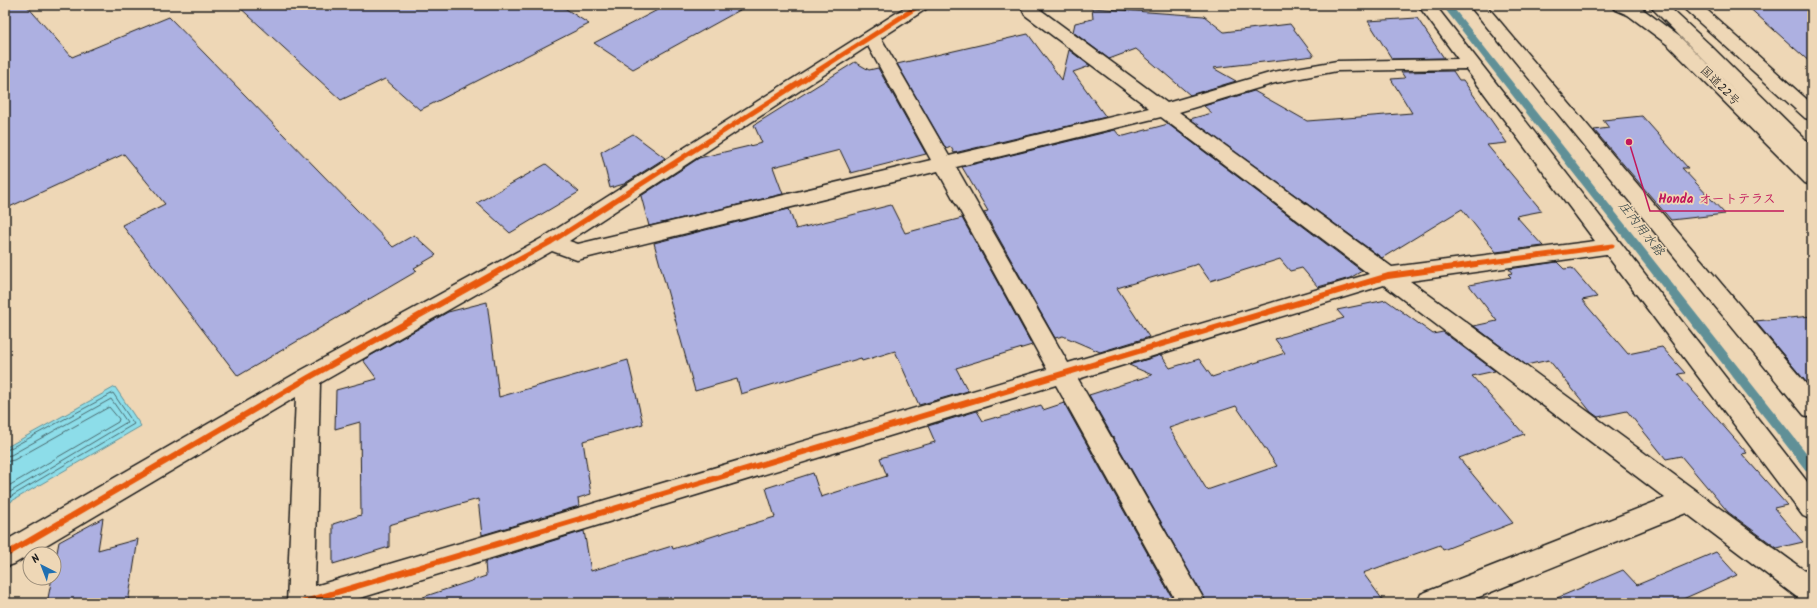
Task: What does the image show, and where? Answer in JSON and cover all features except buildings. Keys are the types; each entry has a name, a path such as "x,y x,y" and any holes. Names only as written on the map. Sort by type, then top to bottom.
{"main road":[{"path":"5,556 308,378 551,242 920,5"},
{"path":"1028,5 1031,11 1812,592"},
{"path":"1426,5 1812,508"},
{"path":"1477,5 1812,408"},
{"name":"国道22号","path":"1620,5 1634,11 1674,41 1812,178"},
{"path":"1657,5 1704,49 1812,157"},
{"path":"1694,8 1812,114"},
{"path":"872,37 1192,603"},
{"path":"551,242 577,252 1165,110 1273,78 1336,66 1471,64"},
{"path":"308,378 301,603 1388,276 1612,246"},
{"path":"1431,603 1689,500"}],"water":[{"path":"115,387 141,426 5,505 5,448"}],"waterway":[{"name":"庄内用水路","path":"1448,7 1812,469"}],"cycle path":[{"path":"5,555 308,378 551,242 920,5"},
{"path":"301,603 1388,276 1612,246"}],"place":[{"name":"Honda オートテラス","path":"1629,142"}]}
